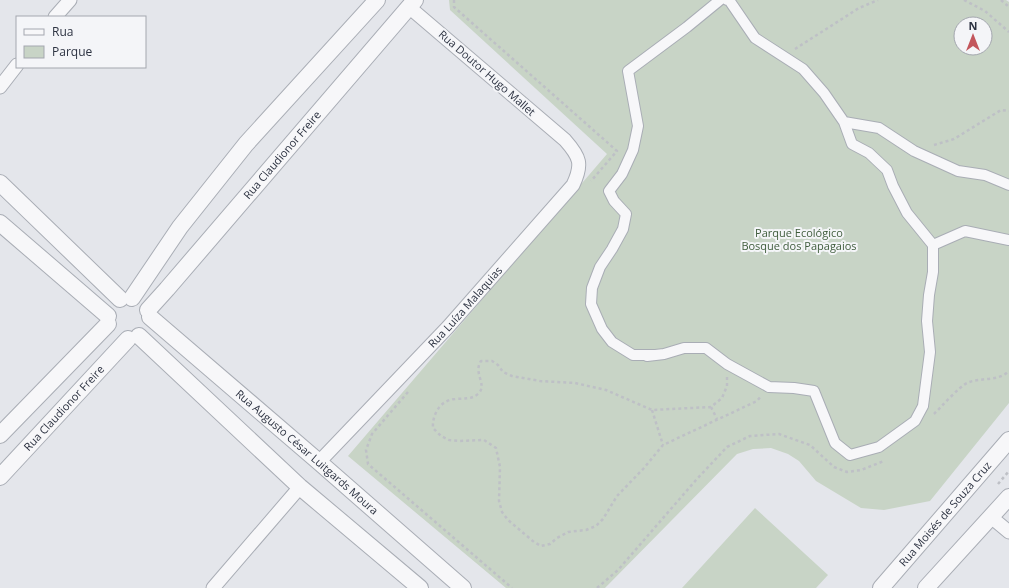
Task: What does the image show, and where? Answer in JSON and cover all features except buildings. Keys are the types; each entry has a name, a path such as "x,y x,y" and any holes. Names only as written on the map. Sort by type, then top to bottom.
{"street":[{"path":"56,16 70,0"},
{"path":"0,435 108,320 112,306 126,299 246,144 378,0"},
{"path":"664,354 634,356 612,342 602,329 591,304 592,288 600,266 612,249 623,228 626,214 614,201 609,191 622,174 634,150 638,126 628,71 687,27 720,0"},
{"path":"647,356 664,354 684,348 706,348 727,364 769,387 794,388 814,391 835,443 850,455 878,447 915,421 923,406 930,352 927,321 933,272 933,245 907,213 893,186 887,170 869,153 852,144 844,122 824,93 803,70 755,38 729,0 727,0"},
{"name":"Rua Doutor Hugo Mallet","path":"412,3 565,140"},
{"name":"Rua Claudionor Freire","path":"149,314 173,283 412,3"},
{"path":"0,87 16,66"},
{"path":"844,122 879,128 914,151 958,171 985,175 1009,185"},
{"name":"Rua Luíza Malaquias","path":"319,462 448,326 573,185 578,174 579,158 565,140"},
{"name":"Rua Augusto César Luitgards Moura","path":"0,183 126,299 139,300 144,304 149,314 463,588"},
{"path":"0,223 108,320 112,331 119,337 133,338 145,331 149,325 149,314"},
{"path":"933,245 965,232 1009,240"},
{"path":"133,338 300,488 420,588"},
{"name":"Rua Claudionor Freire","path":"0,477 133,338"},
{"name":"Rua Moisés de Souza Cruz","path":"881,588 1009,440"},
{"path":"213,588 300,488"},
{"path":"926,588 1009,497"},
{"path":"991,517 1009,532"}],"path":[{"path":"783,57 859,8 878,0"},
{"path":"964,0 985,11 1009,32"},
{"path":"1001,0 1009,7"},
{"path":"914,151 954,139 1001,110 1009,112"},
{"path":"727,364 727,386 722,398 711,407 652,410 606,390 574,383 540,381 512,376 503,372 492,360 481,360 478,369 482,385 480,392 472,398 454,399 446,402 435,413 433,428 441,436 449,440 484,440 496,448 500,467 499,501 502,512 518,529 541,546 550,544 568,532 586,530 596,526 603,519 616,496 644,468 663,445 757,401 769,387"},
{"path":"929,420 943,404 967,384 1004,376 1009,371"},
{"path":"711,407 717,419"},
{"path":"652,410 663,445"},
{"path":"597,588 618,570 696,480 728,447 750,436 779,434 810,445 834,467 847,472 861,470 885,460"}],"green space":[{"name":"Parque Ecológico Bosque dos Papagaios","path":"449,0 1006,0 1009,2 1009,403 930,501 884,510 861,508 816,481 799,461 788,454 771,448 753,449 737,454 605,588 506,588 348,456 607,154 450,10"},
{"path":"755,508 828,575 816,588 682,588"}]}
